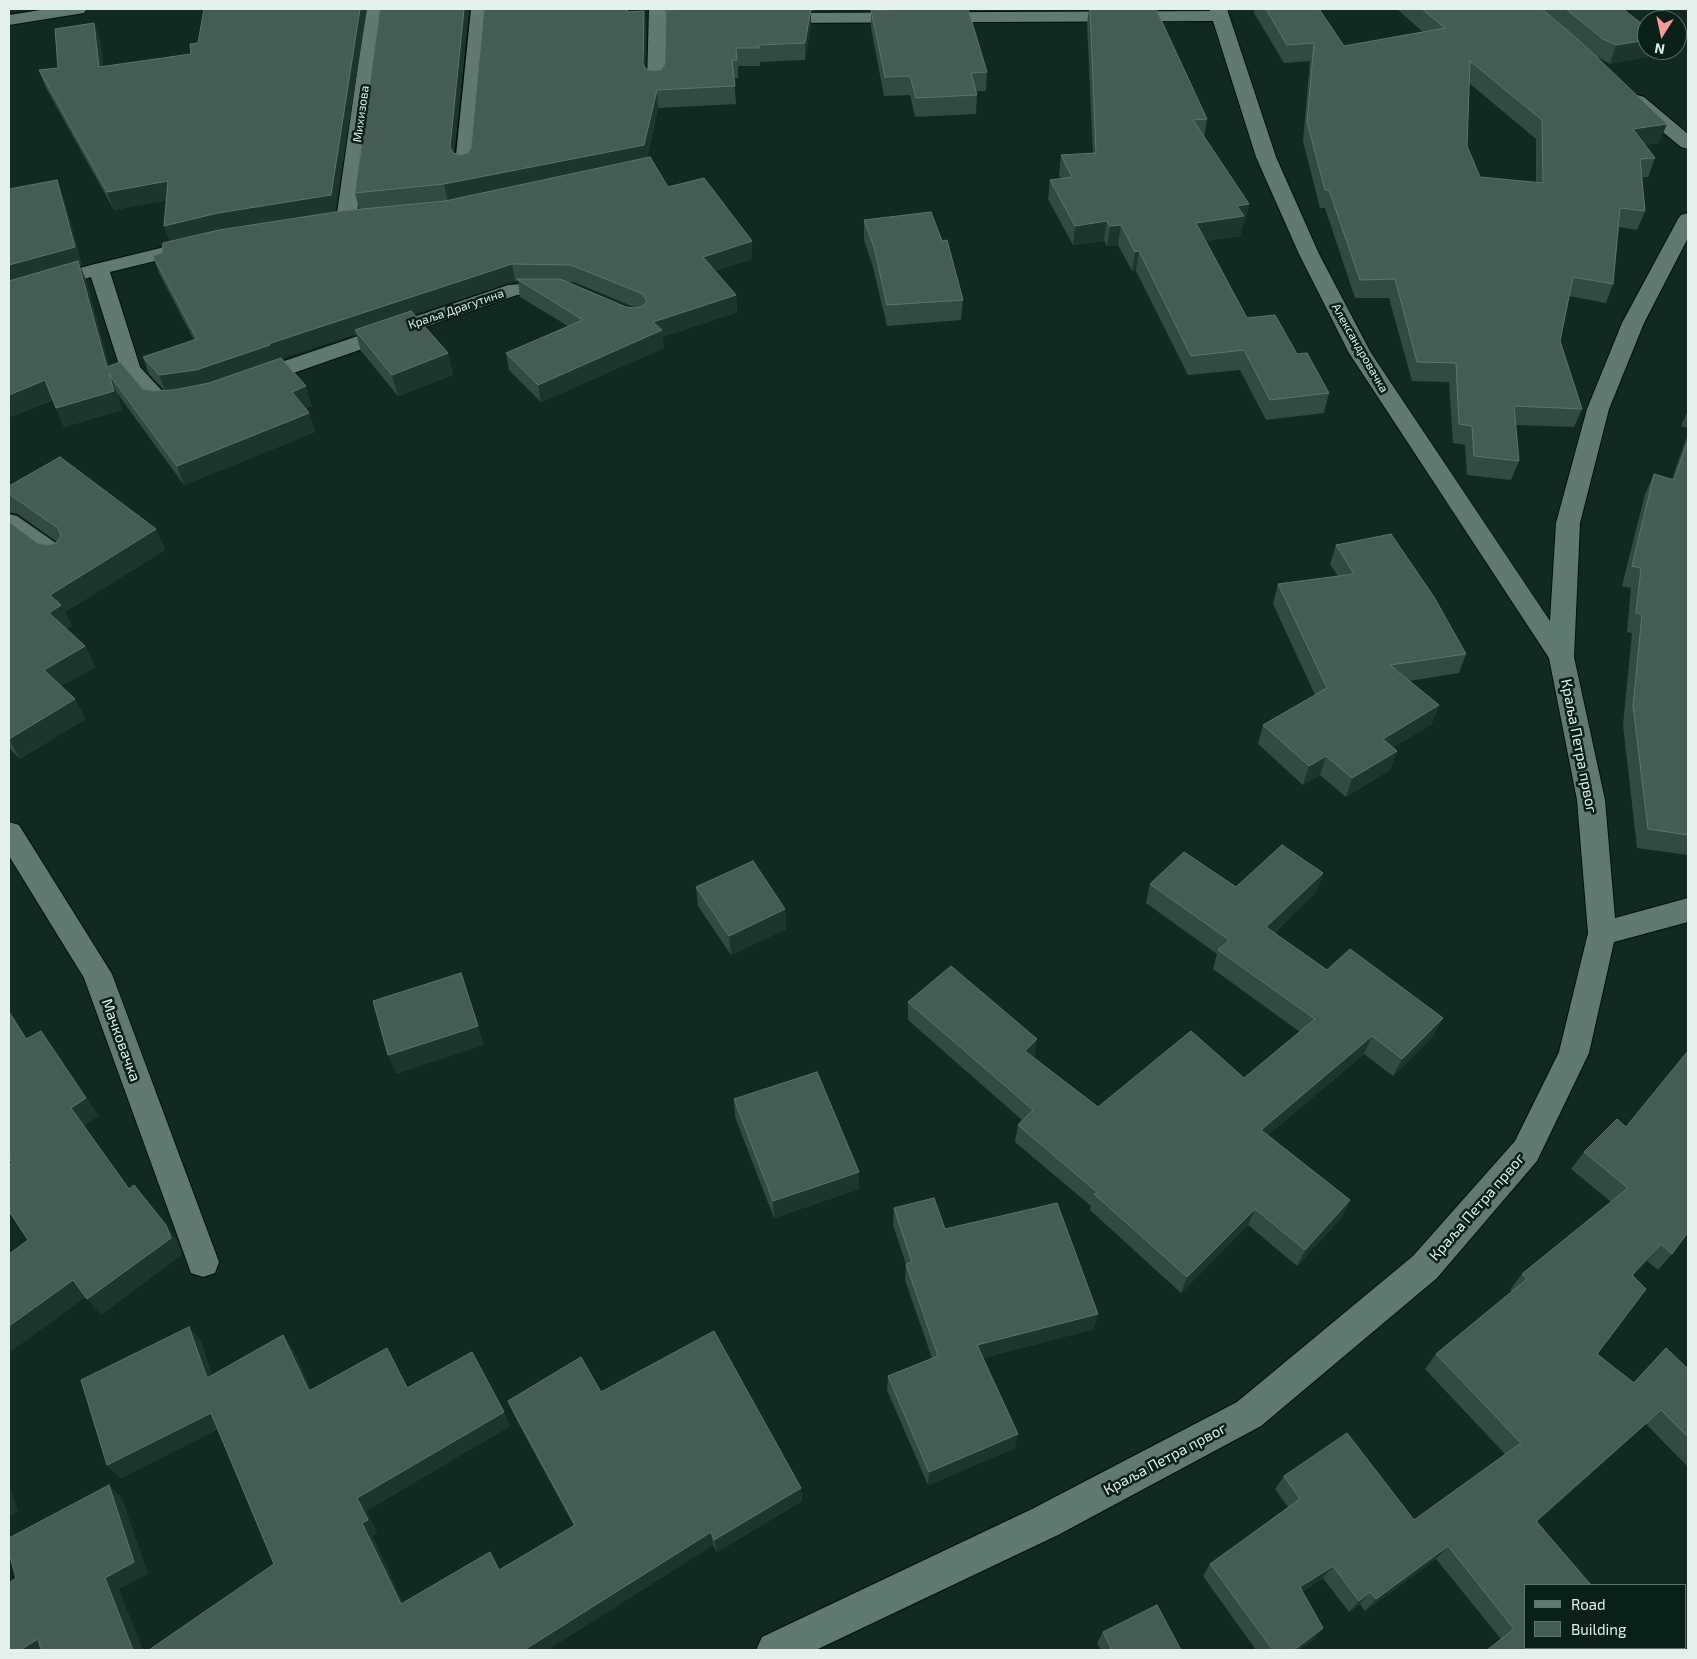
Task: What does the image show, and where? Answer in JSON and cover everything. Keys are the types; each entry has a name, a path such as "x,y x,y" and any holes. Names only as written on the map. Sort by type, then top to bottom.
{"street":[{"name":"Михизова","path":"346,220 375,9"},
{"path":"9,20 69,10"},
{"path":"755,18 1219,12"},
{"name":"Александровачка","path":"1219,12 1266,157 1309,254 1360,352 1561,657"},
{"path":"656,82 657,13 726,18"},
{"path":"1622,88 1688,144"},
{"name":"Краља Петра првог","path":"775,1650 1045,1522 1249,1414 1425,1267 1526,1151 1574,1053 1602,934 1591,800 1561,657 1568,523 1598,409 1633,323 1688,219"},
{"path":"9,295 98,269 206,243"},
{"path":"98,269 130,369 159,401 198,397"},
{"name":"Краља Драгутина","path":"235,385 515,288 566,288 575,292"},
{"path":"9,522 57,556"},
{"name":"Мачковачка","path":"9,833 97,974 204,1262"},
{"path":"1602,934 1688,910"}],"lane":[{"path":"464,165 479,9"}],"building":[{"path":"204,9 360,9 331,195 218,213 164,226 168,181 107,192 39,70 58,68 55,29 94,23 99,67 191,54 190,44 198,43"},
{"path":"380,9 464,9 450,147 453,153 460,155 468,153 471,148 484,9 627,9 628,12 644,11 643,64 647,70 654,71 661,70 665,64 666,10 811,9 805,43 759,45 759,48 736,48 737,60 732,60 735,86 657,90 644,145 444,184 355,193"},
{"path":"968,9 987,72 971,73 977,95 916,98 910,76 885,77 871,10"},
{"path":"1090,9 1156,9 1207,119 1193,120 1249,204 1237,206 1244,216 1196,223 1247,318 1275,315 1297,354 1307,353 1329,393 1270,400 1244,350 1191,356 1139,251 1135,252 1121,225 1110,226 1107,221 1075,226 1050,180 1072,177 1061,155 1096,153"},
{"path":"1266,9 1319,9 1344,46 1445,28 1422,9 1542,9 1583,44 1667,124 1633,129 1655,158 1640,159 1645,211 1620,208 1613,284 1573,277 1560,341 1582,409 1514,406 1519,461 1474,456 1472,426 1459,424 1456,363 1417,362 1395,279 1360,280 1329,190 1325,190 1307,122 1314,43 1287,45","holes":["1470,61 1542,120 1543,183 1480,177 1467,146"]},
{"path":"1566,9 1623,9 1637,20 1637,42 1616,45 1603,39"},
{"path":"650,157 668,187 704,178 752,241 703,257 736,295 653,322 662,330 538,385 506,353 583,320 517,279 560,279 626,307 634,308 641,307 647,302 643,294 571,265 512,264 268,344 270,345 196,370 159,375 143,357 197,339 153,256 162,253 163,243 219,230 342,211 445,201"},
{"path":"57,180 75,247 9,265 9,189"},
{"path":"931,212 942,241 947,240 963,300 887,305 874,247 864,220"},
{"path":"78,261 107,367 120,362 143,389 152,391 174,390 209,383 281,358 306,386 292,392 309,413 177,466 109,374 114,391 56,408 45,380 9,395 9,281"},
{"path":"411,311 448,353 392,375 355,330"},
{"path":"1688,440 1688,835 1648,829 1633,706 1642,614 1636,613 1641,568 1632,566 1654,474 1674,480"},
{"path":"60,457 156,529 50,595 61,605 49,613 85,646 44,670 75,699 9,739 9,522 37,543 47,545 56,543 61,536 58,528 9,494 9,486"},
{"path":"1391,534 1434,597 1466,654 1390,665 1439,705 1383,739 1397,751 1352,778 1326,756 1309,766 1263,725 1327,688 1278,584 1354,574 1336,545"},
{"path":"1282,845 1323,873 1266,927 1327,970 1350,949 1443,1018 1402,1059 1372,1036 1261,1130 1350,1200 1305,1250 1255,1209 1187,1277 1094,1194 1098,1193 1018,1125 1033,1110 908,1002 951,966 1037,1039 1025,1051 1098,1107 1191,1031 1244,1078 1315,1019 1218,950 1229,940 1150,884 1184,852 1236,887"},
{"path":"753,861 785,909 729,936 696,887"},
{"path":"461,973 478,1026 388,1055 373,1001"},
{"path":"9,1012 26,1039 41,1031 86,1098 71,1108 129,1189 134,1185 166,1225 171,1238 87,1299 73,1280 9,1326 9,1254 28,1240 9,1211 9,1165 12,1163 9,1158"},
{"path":"1688,1051 1688,1232 1672,1254 1661,1244 1632,1275 1646,1289 1597,1354 1634,1383 1666,1348 1688,1369 1688,1437 1661,1410 1536,1521 1590,1584 1524,1584 1524,1649 1646,1650 1487,1650 1514,1629 1448,1546 1376,1599 1370,1592 1359,1601 1333,1566 1300,1587 1323,1628 1294,1650 1273,1650 1210,1564 1300,1499 1284,1476 1347,1433 1414,1520 1521,1443 1436,1354 1527,1279 1522,1274 1628,1188 1584,1152 1617,1119 1626,1127"},
{"path":"817,1072 859,1172 773,1201 734,1099"},
{"path":"934,1198 945,1229 1057,1203 1098,1314 977,1345 1018,1434 929,1472 888,1376 938,1356 906,1264 912,1262 894,1208"},
{"path":"189,1327 207,1378 283,1335 309,1391 387,1348 407,1388 472,1352 504,1412 357,1498 368,1520 362,1523 401,1604 490,1552 499,1570 575,1525 508,1401 581,1357 601,1392 714,1331 801,1488 714,1540 711,1532 524,1650 149,1650 274,1564 211,1413 107,1465 81,1380"},
{"path":"109,1485 134,1562 105,1578 133,1650 41,1650 38,1639 20,1650 9,1650 9,1583 16,1578 9,1553 9,1538"},
{"path":"1157,1605 1181,1650 1112,1650 1103,1632"}]}
